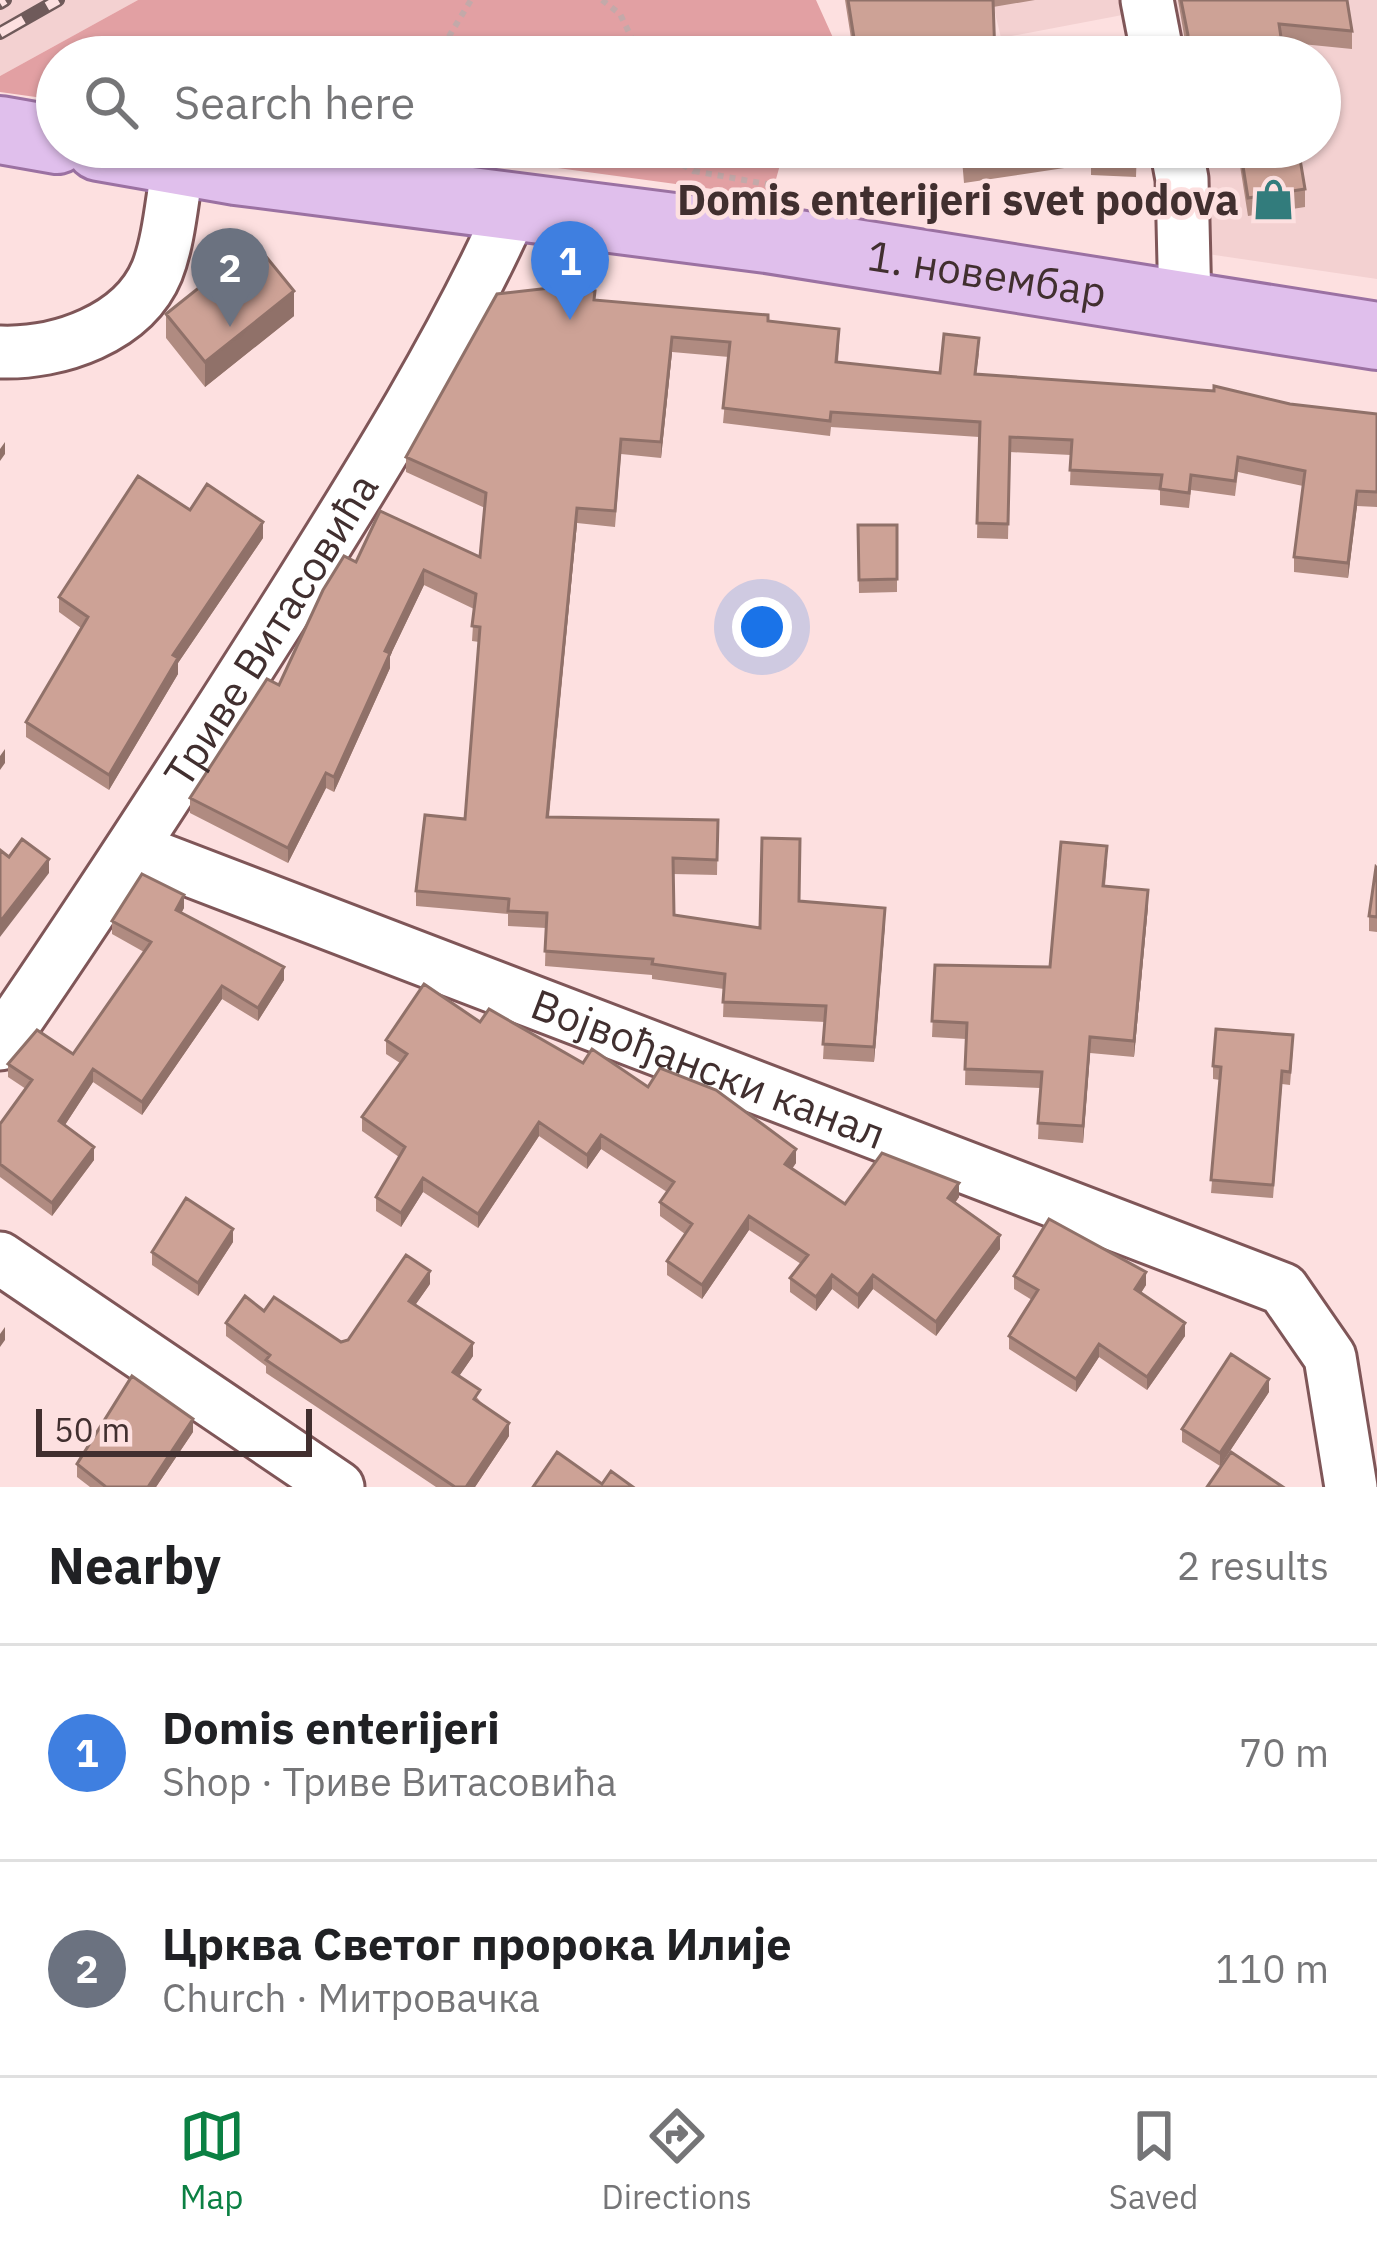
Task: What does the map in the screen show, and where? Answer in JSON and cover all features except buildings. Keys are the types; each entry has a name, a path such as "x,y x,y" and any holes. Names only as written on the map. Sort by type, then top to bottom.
{"main road":[{"path":"0,130 36,136"},
{"name":"1. новембар","path":"236,168 514,202 1377,336"}],"street":[{"path":"1148,0 1154,36"},
{"path":"0,352 70,342 106,328 134,302 156,272 178,168"},
{"path":"1180,168 1185,307"},
{"name":"Триве Витасовића","path":"0,1044 134,850 374,467 478,286 514,202"},
{"name":"Војвођански канал","path":"134,850 1283,1289 1330,1357 1351,1487"},
{"path":"0,1258 338,1487"}],"path":[{"path":"449,36 471,0"},
{"path":"602,0 620,14 630,36"}],"shaded area":[{"path":"0,0 138,0 73,36 36,36 36,56 0,76"},
{"path":"138,0 816,0 832,36 73,36"},
{"path":"992,0 1377,0 1377,279 1167,248 1156,168 1341,168 1341,36 1137,36 1133,13 1001,36"},
{"path":"36,56 36,97 0,92 0,76"},
{"path":"558,168 779,168 771,197"}],"railway":[{"path":"0,3 5,0"},
{"path":"0,33 58,0"}],"place":[{"name":"Domis enterijeri svet podova","path":"1273,200"},
{"name":"Domis enterijeri","path":"570,320"},
{"name":"Црква Светог пророка Илије","path":"230,327"}]}
